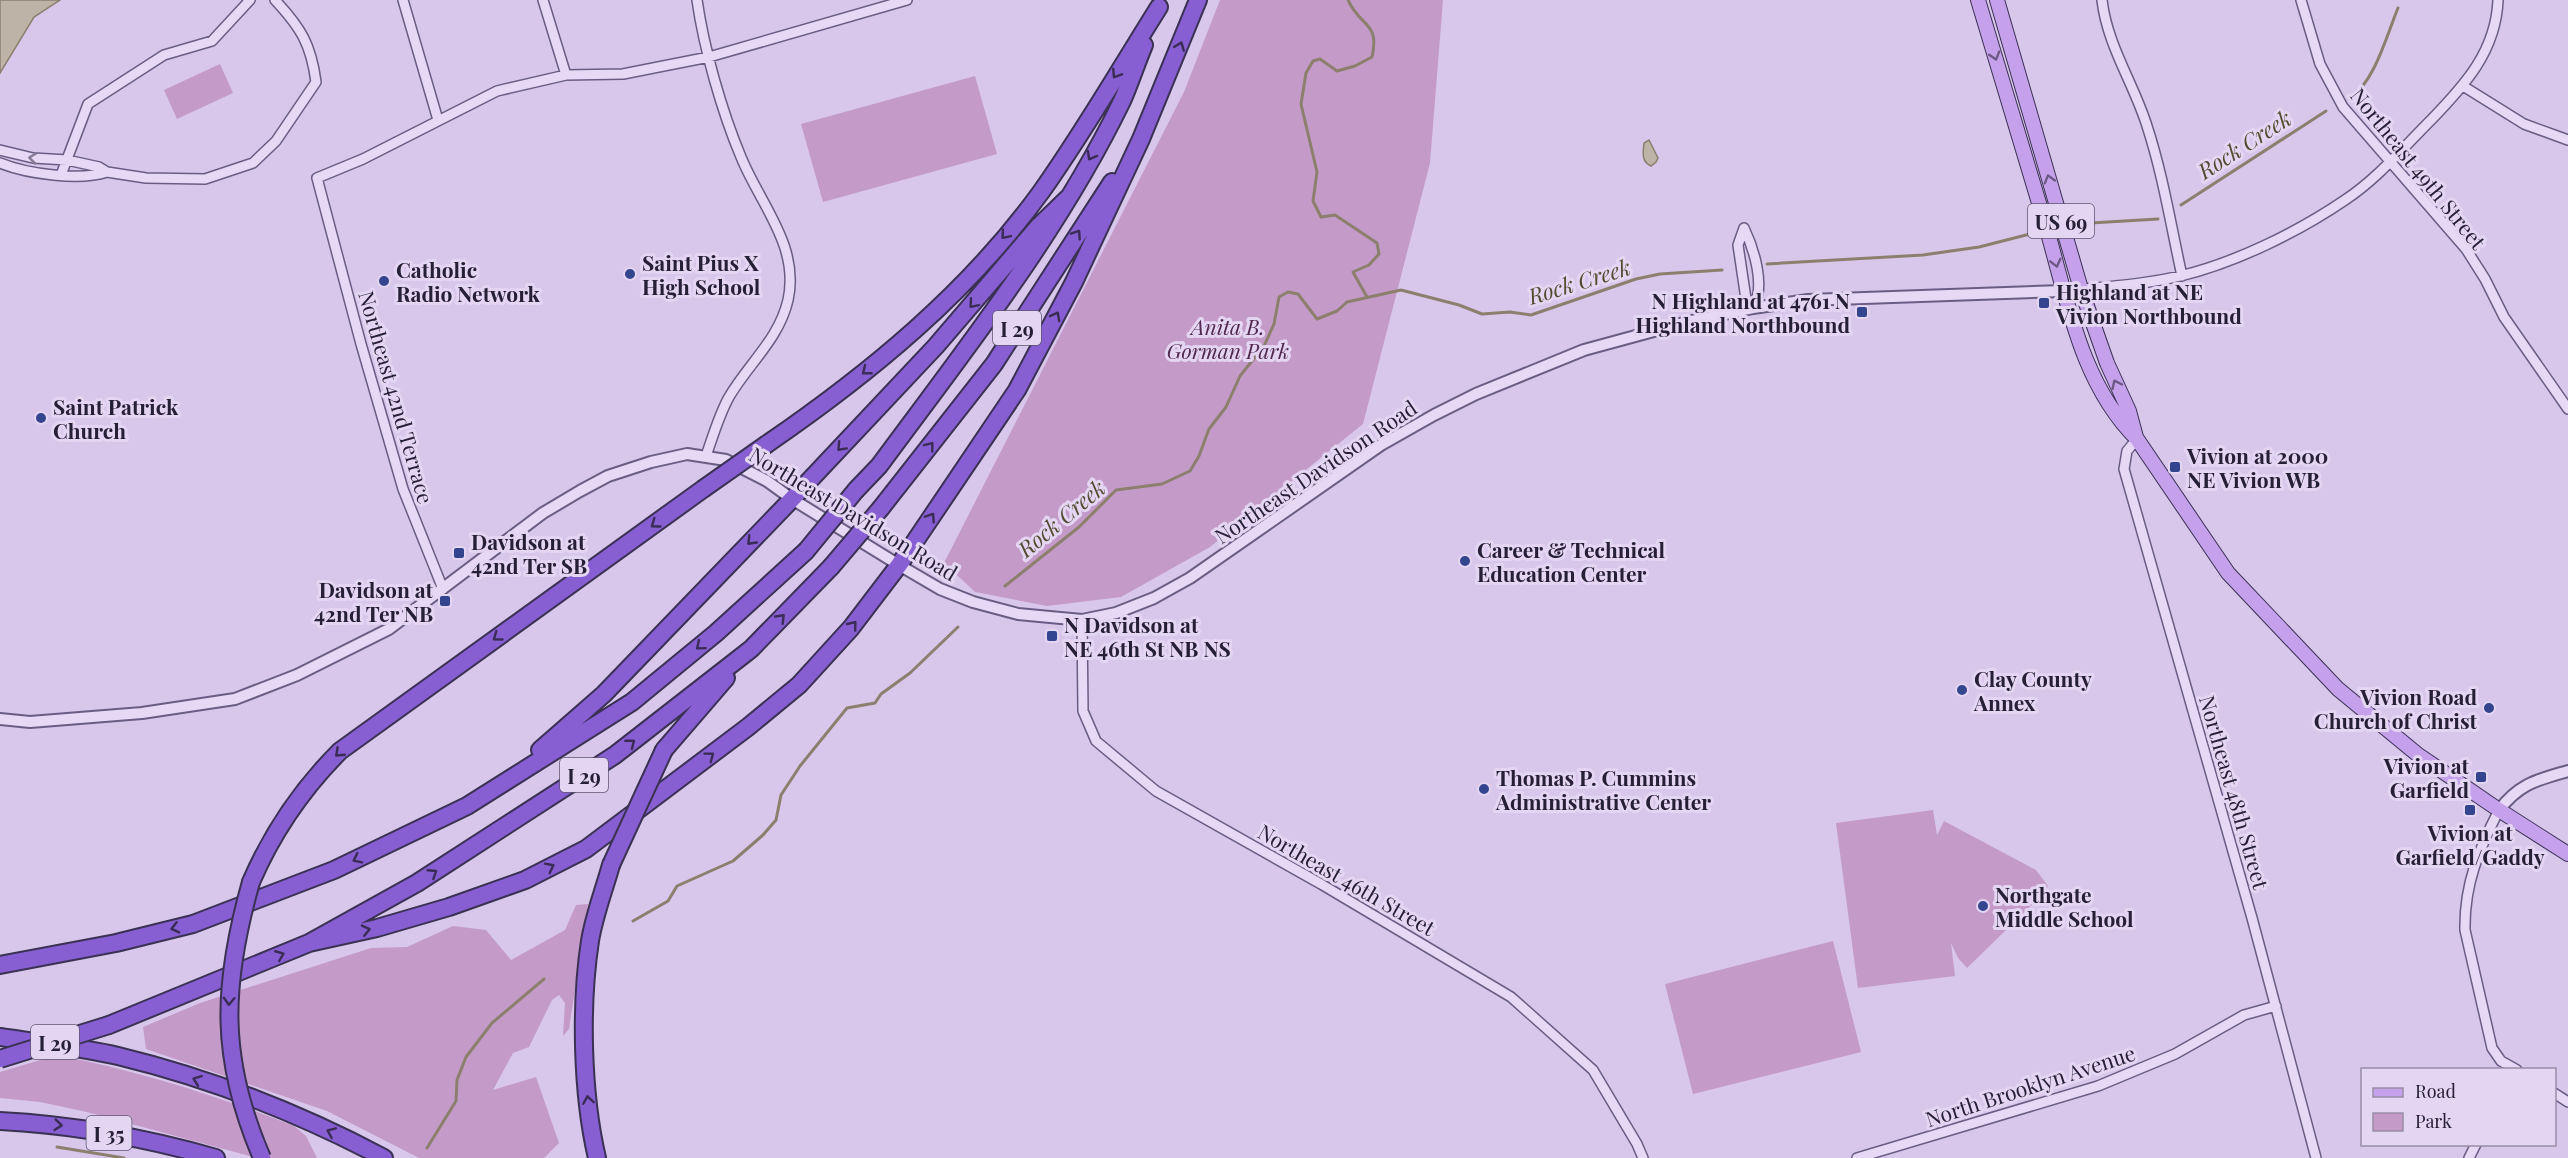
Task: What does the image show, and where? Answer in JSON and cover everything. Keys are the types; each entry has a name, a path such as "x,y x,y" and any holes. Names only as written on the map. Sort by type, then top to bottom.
{"highway":[{"name":"I 29","path":"0,1059 109,1025 309,944 417,883 615,755 751,649 831,567 881,508 994,364 1070,243 1141,139 1198,0"},
{"name":"I 29","path":"0,965 116,943 193,924 334,870 466,806 632,702 716,633 806,550 879,466 1006,294 1068,198 1122,100 1160,4"},
{"path":"262,1158 238,1089 229,1026 231,970 237,933 251,882 265,851 288,811 316,775 340,751 702,489 827,403 918,326 1000,241 1040,193 1160,4"},
{"path":"309,944 377,928 449,907 525,880 586,849 799,686 851,628 899,565 1017,390 1074,282 1141,139"},
{"path":"466,806 539,751 604,694 936,346 1038,227 1068,198"},
{"path":"597,1158 586,1087 584,1025 590,940 611,865 664,750 751,649"},
{"path":"0,1037 116,1055 173,1071 272,1107 348,1139 384,1158"},
{"name":"I 35","path":"0,1121 59,1124 154,1140 216,1158"}],"main road":[{"name":"US 69","path":"1978,0 2077,335 2104,397 2119,421 2137,439 2228,573 2338,689 2417,754 2568,854"},
{"name":"US 69","path":"1997,0 2081,289 2107,363 2129,411 2137,439"}],"street":[{"path":"61,175 88,104 165,55 212,41 250,0"},
{"path":"0,150 33,158 67,160 99,167 107,172 146,178 205,179 253,164 276,141 316,82 313,57 304,36 275,0"},
{"path":"403,0 438,120 497,91 566,75 623,74 710,57 907,0"},
{"path":"543,0 566,75"},
{"path":"697,0 710,57 740,155 786,246 790,284 779,326 729,398 706,456"},
{"path":"2102,0 2112,41 2156,153 2182,276"},
{"name":"Northeast 49th Street","path":"2301,0 2312,41 2330,85 2356,125 2466,249 2485,279 2504,317 2568,409"},
{"path":"2063,291 2182,276 2220,263 2284,235 2346,200 2390,162 2463,86 2485,53 2491,38 2498,0"},
{"path":"2463,86 2524,124 2568,140"},
{"name":"Northeast 42nd Terrace","path":"438,120 363,159 317,178 380,412 412,513 443,588"},
{"path":"0,163 61,175 94,176 107,172"},
{"path":"1744,228 1752,245 1760,297 1753,308 1746,299 1738,245 1744,228"},
{"name":"Northeast Davidson Road","path":"0,719 30,722 142,713 235,699 297,675 389,629 543,513 608,476 651,462 687,454 726,460 767,481 899,565 940,589 973,602 1018,614 1082,620 1116,613 1154,598 1190,578 1381,446 1434,415 1476,394 1584,350 1687,322 1753,308 1857,297 2063,291"},
{"name":"Northeast 48th Street","path":"2137,439 2127,451 2124,469 2276,1006 2316,1158"},
{"name":"Northeast 46th Street","path":"1082,620 1083,711 1096,741 1156,791 1331,889 1511,998 1593,1070 1637,1144 1642,1158"},
{"path":"2510,1068 2501,1061 2492,1048 2467,947 2464,913 2469,879 2484,839 2508,798 2531,782 2568,771"},
{"name":"North Brooklyn Avenue","path":"1857,1158 2098,1086 2175,1054 2244,1015 2276,1006"}],"green space":[{"name":"Anita B. Gorman Park","path":"1220,0 1443,0 1430,163 1363,424 1210,547 1121,597 1047,606 975,592 944,563 1184,92"},
{"path":"220,64 233,93 177,119 164,90"},
{"path":"975,76 997,154 823,202 801,124"},
{"path":"1933,810 1937,835 1944,821 2036,870 2048,886 2042,895 1967,968 1958,958 1951,943 1955,976 1858,988 1836,823"},
{"path":"588,904 569,1029 563,1036 565,1003 559,995 552,1000 529,1047 513,1053 493,1090 536,1077 559,1143 544,1158 419,1158 327,1111 146,1049 143,1027 200,1003 371,948 407,947 453,926 486,930 511,960 565,930 576,905"},
{"path":"1833,941 1861,1052 1693,1094 1665,984"},
{"path":"57,1055 117,1068 177,1085 294,1126 306,1136 317,1158 257,1158 87,1112 40,1102 0,1098 0,1072"}],"shaded area":[{"path":"0,0 60,0 34,17 0,73"},
{"path":"1649,140 1658,158 1651,166 1644,159 1643,153 1644,143"}],"waterway":[{"path":"1348,0 1371,31 1374,46 1372,57 1355,66 1337,71 1320,59 1313,61 1306,73 1301,104 1317,172 1313,201 1321,217 1335,215 1377,243 1379,254 1369,265 1353,272 1367,297"},
{"name":"Rock Creek","path":"2351,98 2360,90 2374,68 2398,8"},
{"name":"Rock Creek","path":"2181,205 2326,111"},
{"name":"Rock Creek","path":"2074,224 2158,219"},
{"name":"Rock Creek","path":"1767,264 1923,255 1979,247 2030,234"},
{"name":"Rock Creek","path":"1005,586 1079,527 1116,490 1162,484 1190,471 1199,456 1209,429 1226,407 1240,376 1264,346 1274,324 1279,297 1288,292 1298,294 1317,319 1337,311 1347,302 1401,290 1459,305 1482,314 1510,312 1531,315 1636,279 1660,274 1722,270"},
{"name":"Rock Creek","path":"633,921 668,901 677,886 733,861 763,835 776,820 781,795 800,766 847,708 875,703 881,694 910,673 958,627"},
{"name":"Rock Creek","path":"427,1148 456,1101 457,1080 466,1057 492,1023 544,979"},
{"path":"57,1147 124,1158"}],"place":[{"name":"Saint Pius X High School","path":"630,274"},
{"name":"Catholic Radio Network","path":"384,281"},
{"name":"Highland at NE Vivion Northbound","path":"2044,303"},
{"name":"N Highland at 4761 N Highland Northbound","path":"1862,312"},
{"name":"Saint Patrick Church","path":"41,418"},
{"name":"Vivion at 2000 NE Vivion WB","path":"2175,467"},
{"name":"Davidson at 42nd Ter SB","path":"459,553"},
{"name":"Career & Technical Education Center","path":"1465,561"},
{"name":"Davidson at 42nd Ter NB","path":"445,601"},
{"name":"N Davidson at NE 46th St NB NS","path":"1052,636"},
{"name":"Clay County Annex","path":"1962,690"},
{"name":"Vivion Road Church of Christ","path":"2489,708"},
{"name":"Vivion at Garfield","path":"2481,777"},
{"name":"Thomas P. Cummins Administrative Center","path":"1484,789"},
{"name":"Vivion at Garfield/Gaddy","path":"2470,810"},
{"name":"Northgate Middle School","path":"1983,906"}]}
